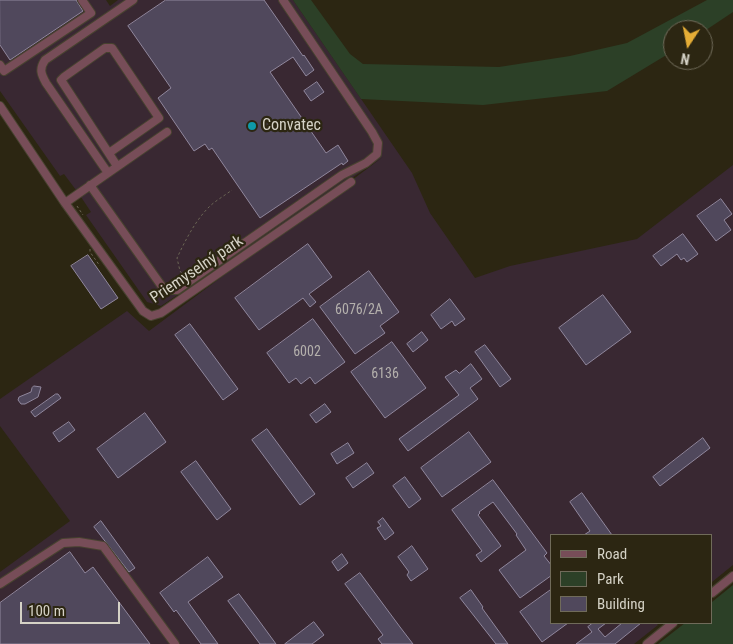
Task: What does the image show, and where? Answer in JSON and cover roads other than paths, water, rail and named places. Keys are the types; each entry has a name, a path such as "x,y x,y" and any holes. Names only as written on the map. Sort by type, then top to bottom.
{"street":[{"path":"0,65 4,71 91,13 82,0"},
{"path":"108,173 46,83 41,74 41,66 45,60 133,0"},
{"name":"Priemyselný park","path":"90,185 163,288 177,290 342,175 366,163 377,154 378,143 283,0"},
{"path":"109,153 159,118 112,48 105,48 61,80 117,166"},
{"name":"Priemyselný park","path":"0,106 65,203 146,314 156,316 161,313 351,182"},
{"path":"65,203 167,132"},
{"path":"0,584 63,543 79,542 103,546 175,644"},
{"path":"713,592 733,576"},
{"path":"647,644 672,624"}],"place":[{"name":"Convatec","path":"252,126"}]}
